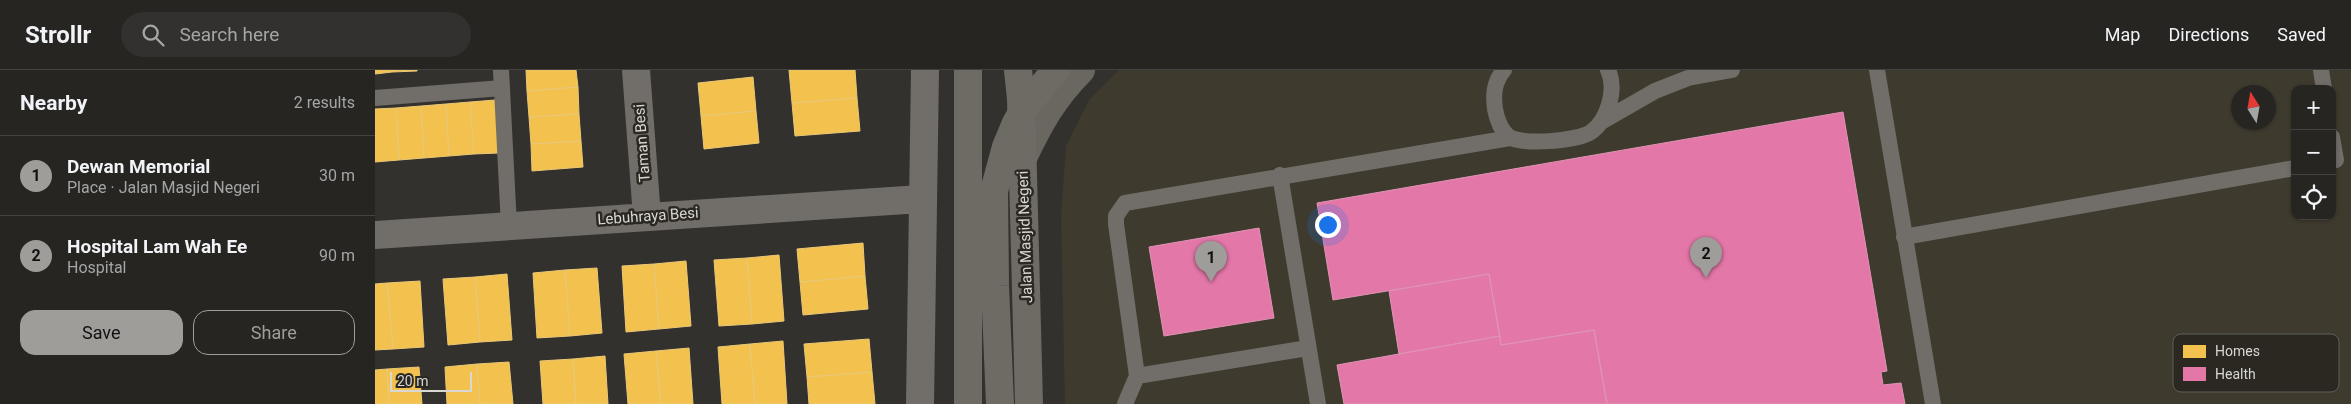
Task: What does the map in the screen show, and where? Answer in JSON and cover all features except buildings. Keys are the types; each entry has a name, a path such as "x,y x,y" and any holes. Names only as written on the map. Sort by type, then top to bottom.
{"highway":[{"path":"968,70 968,404"},
{"name":"Jalan Masjid Negeri","path":"1019,70 1029,404"},
{"path":"1000,404 994,268 994,191 1006,147 1016,123 1028,103 1056,70"}],"main road":[{"path":"1022,160 1048,107 1062,89 1081,70"}],"street":[{"name":"Taman Besi","path":"636,70 647,216"},
{"path":"920,404 921,199 925,70"},
{"name":"Lebuhraya Besi","path":"375,235 921,199"}],"lane":[{"path":"501,70 509,226"},
{"path":"1504,70 1497,79 1493,96 1500,127 1510,138"},
{"path":"1600,123 1609,106 1611,87 1608,70"},
{"path":"1125,404 1137,376 1116,224 1119,209 1125,203 1133,200 1280,175 1510,138 1534,143 1570,138 1590,133 1600,123 1655,91 1688,78 1732,70"},
{"path":"1877,70 1933,404"},
{"path":"2321,70 2323,85"},
{"path":"375,98 502,88"},
{"path":"1904,237 2291,169"},
{"path":"1280,175 1318,404"},
{"path":"1137,376 1308,348"}],"shaded area":[{"path":"1119,70 2351,70 2351,404 1065,404 1061,217 1066,146 1089,100"}],"place":[{"name":"Hospital Lam Wah Ee","path":"1706,278"},
{"name":"Dewan Memorial","path":"1211,282"}]}
